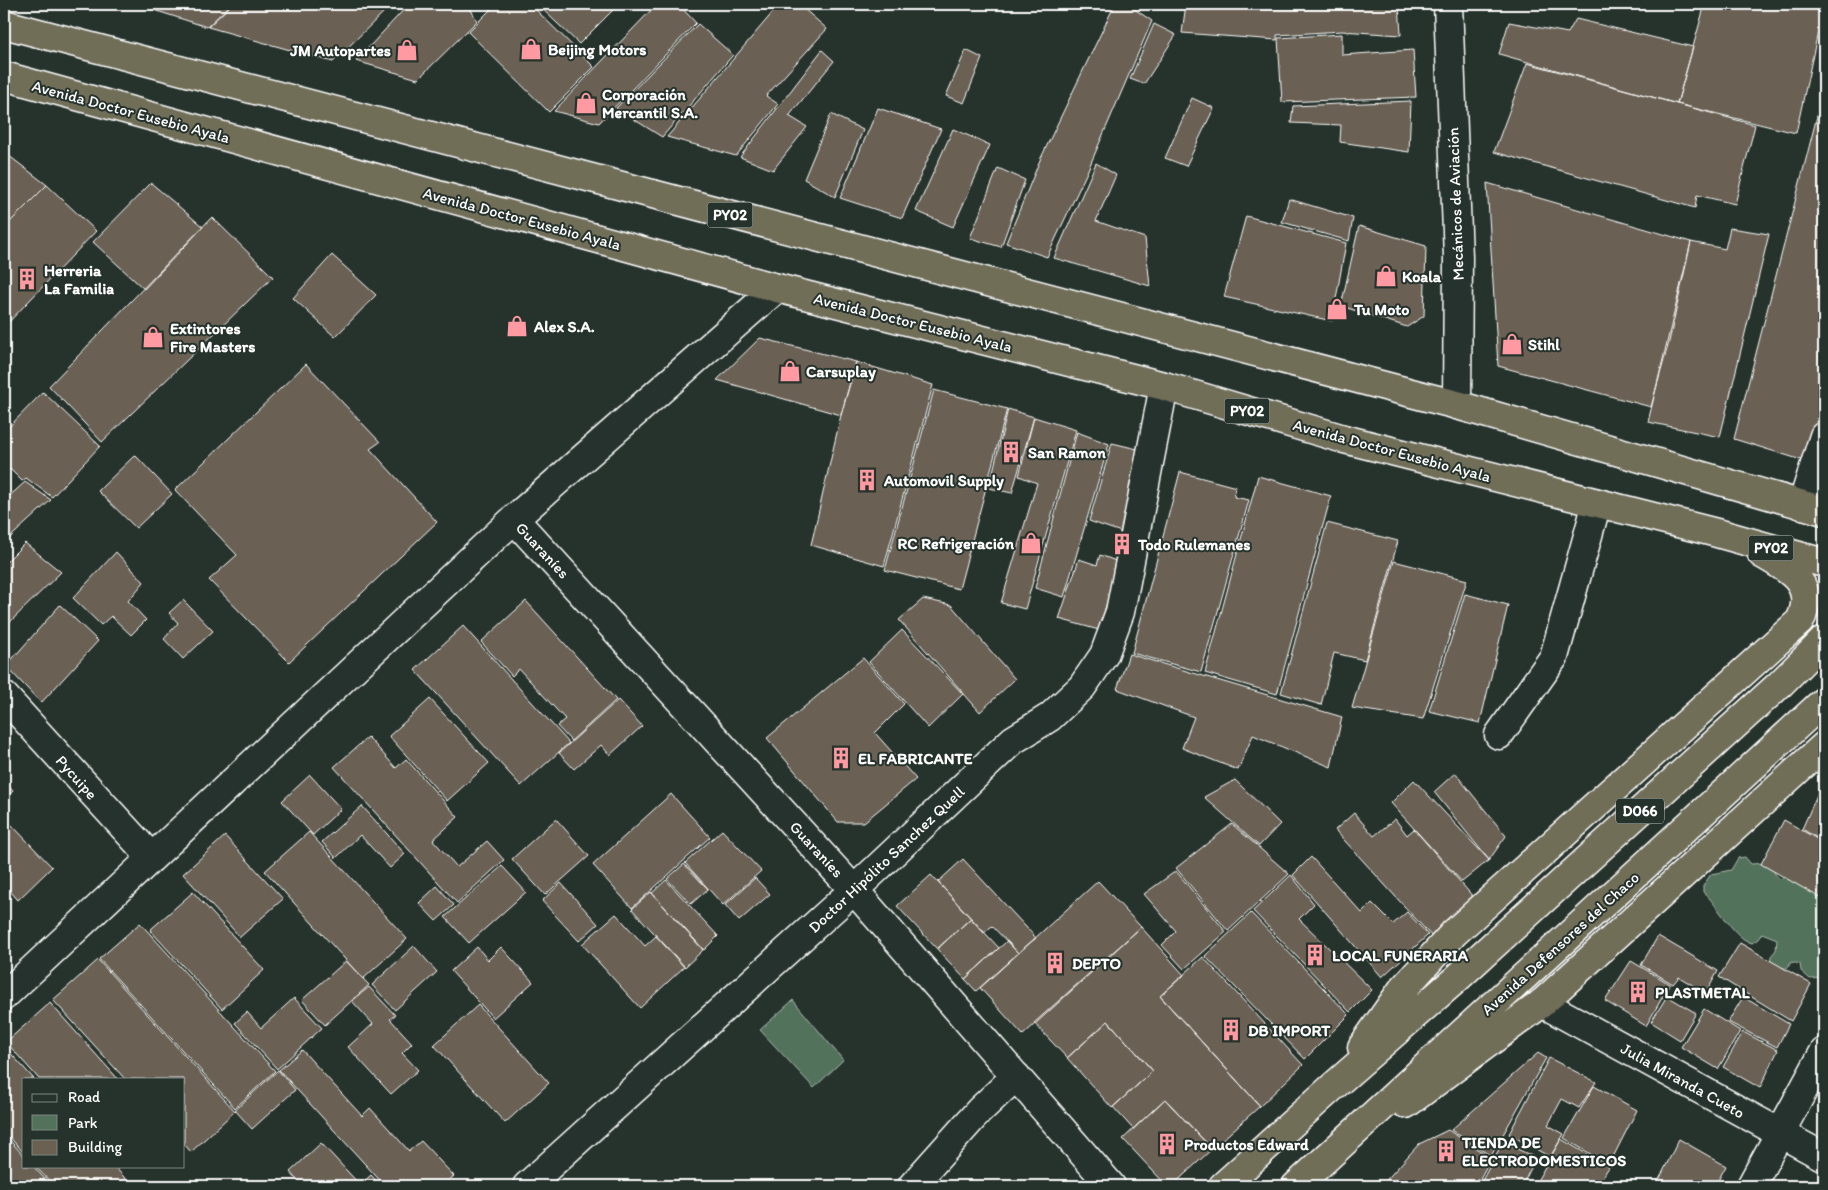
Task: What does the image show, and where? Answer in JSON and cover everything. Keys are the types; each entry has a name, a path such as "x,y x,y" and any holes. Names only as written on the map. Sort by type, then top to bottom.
{"highway":[{"name":"PY02","path":"4,24 1457,405 1817,509"},
{"name":"Avenida Doctor Eusebio Ayala","path":"4,76 777,288 1164,386 1344,439 1717,533 1824,563"},
{"path":"1337,1083 1402,990 1454,933 1800,621 1806,609 1805,592 1800,581 1788,569 1717,533"},
{"name":"D066","path":"1223,1186 1455,980 1780,684 1824,640"},
{"name":"Avenida Defensores del Chaco","path":"1296,1186 1824,701"},
{"path":"1342,1143 1418,1097 1542,1003 1824,746"}],"street":[{"name":"Mecánicos de Aviación","path":"1448,4 1458,257 1457,405"},
{"path":"4,996 514,519 777,288"},
{"name":"Doctor Hipólito Sanchez Quell","path":"527,1186 854,890 1013,740 1050,717 1082,686 1104,655 1120,612 1164,386"},
{"path":"1817,509 1824,436"},
{"path":"1499,736 1554,657 1597,503"},
{"name":"Guaraníes","path":"514,519 854,890 1111,1186"},
{"name":"Pycuipe","path":"4,696 151,858"},
{"name":"Julia Miranda Cueto","path":"1542,1003 1824,1157"},
{"path":"1751,1186 1824,1052"},
{"path":"912,1186 979,1111 1016,1076"}],"green space":[{"path":"1745,857 1751,864 1767,863 1772,866 1776,876 1781,879 1788,875 1822,873 1824,875 1823,978 1810,979 1801,971 1800,964 1791,962 1788,968 1775,968 1770,965 1771,956 1776,950 1777,939 1762,933 1752,943 1745,940 1738,935 1703,892 1703,886 1711,874 1731,870 1738,858"},
{"path":"793,1000 843,1060 814,1088 760,1030"}],"building":[{"path":"135,4 231,4 207,27"},
{"path":"232,4 392,4 333,62 208,27"},
{"name":"JM Autopartes","path":"409,4 468,4 477,21 418,79 356,61"},
{"name":"Beijing Motors","path":"496,4 530,4 594,67 549,112 468,32"},
{"path":"537,4 619,4 579,44"},
{"path":"657,4 678,4 696,23 599,123 554,111"},
{"path":"780,4 807,4 803,8 827,29 766,96 778,104 736,156 667,137"},
{"path":"1115,4 1127,4 1152,21 1087,172 1047,257 1006,243 1040,160"},
{"path":"1186,4 1399,4 1401,35 1342,31 1277,35 1277,40 1182,33"},
{"path":"1705,4 1824,4 1796,133 1677,104"},
{"path":"1576,19 1693,47 1677,104 1499,54 1509,22 1568,33"},
{"path":"698,24 733,55 662,137 616,108"},
{"path":"1154,24 1176,35 1144,84 1130,79"},
{"path":"1342,34 1342,55 1413,50 1416,97 1282,102 1278,38"},
{"path":"822,50 834,61 789,116 807,127 773,170 740,157"},
{"path":"966,50 982,58 964,103 946,96"},
{"path":"1527,63 1755,125 1735,204 1697,195 1695,208 1494,152"},
{"path":"1824,89 1824,467 1734,439"},
{"path":"1192,98 1214,108 1186,166 1165,158"},
{"path":"1411,101 1409,152 1340,142 1341,125 1291,123 1293,106"},
{"path":"878,108 941,129 902,218 840,198"},
{"path":"831,114 863,130 835,197 804,179"},
{"path":"953,129 990,145 953,227 916,211"},
{"path":"4,152 47,185 4,228"},
{"path":"1096,163 1116,175 1096,221 1145,238 1150,286 1054,258"},
{"path":"998,168 1025,180 1001,247 970,238"},
{"path":"151,183 203,227 144,289 93,242"},
{"path":"1487,183 1691,242 1669,342 1651,407 1498,366"},
{"name":"Herreria La Familia","path":"47,185 96,231 4,327 4,228"},
{"path":"1289,199 1353,218 1349,241 1282,222"},
{"path":"1246,216 1346,243 1332,321 1224,297"},
{"name":"Extintores Fire Masters","path":"212,217 273,277 102,442 49,386"},
{"name":"Koala","path":"1359,226 1426,246 1424,316 1407,327 1341,306"},
{"path":"1730,228 1769,234 1720,437 1648,422 1691,242 1725,249"},
{"path":"332,255 376,295 335,337 293,298"},
{"name":"Carsuplay","path":"760,338 856,362 841,415 717,380"},
{"name":"Automovil Supply","path":"856,362 933,385 884,566 811,545 841,415"},
{"path":"306,364 380,442 370,449 437,522 289,662 209,580 237,555 175,490"},
{"path":"934,390 1007,409 959,589 885,570"},
{"path":"43,392 100,446 52,497 26,478 22,481 10,469 4,475 4,432"},
{"name":"San Ramon","path":"1008,409 1034,417 1012,493 989,488"},
{"name":"RC Refrigeración","path":"1034,417 1076,430 1025,609 1001,603 1037,483 1019,476"},
{"path":"1077,432 1109,444 1064,597 1035,588"},
{"name":"Todo Rulemanes","path":"1112,443 1150,452 1099,630 1059,619 1079,559 1097,565 1100,555 1116,561 1124,533 1089,521"},
{"path":"135,455 172,494 136,528 98,491"},
{"path":"1180,472 1236,487 1234,497 1249,500 1201,672 1132,653"},
{"path":"1258,476 1331,496 1277,694 1205,673"},
{"path":"25,482 51,500 4,543 4,501"},
{"path":"1327,523 1398,541 1365,660 1334,653 1321,705 1281,693"},
{"path":"25,543 61,572 7,625 4,623 4,564"},
{"path":"116,552 144,582 128,601 146,620 131,635 111,616 101,625 73,598"},
{"path":"1394,561 1467,580 1423,719 1352,708"},
{"path":"1465,594 1508,605 1480,723 1429,711"},
{"path":"923,599 951,605 1015,679 980,712 899,620"},
{"path":"183,600 213,631 183,659 164,639 178,623 169,613"},
{"path":"526,601 616,700 571,741 557,726 565,719 519,669 512,676 481,642"},
{"path":"60,605 98,641 41,703 6,666"},
{"path":"463,626 569,743 521,786 415,670"},
{"path":"902,630 963,694 928,728 869,662"},
{"path":"1129,654 1342,717 1331,767 1253,735 1238,770 1182,748 1194,717 1117,689"},
{"name":"EL FABRICANTE","path":"863,658 904,704 875,733 916,779 864,822 838,822 767,738"},
{"path":"430,699 489,763 447,801 389,736"},
{"path":"618,700 642,726 610,755 601,745 574,769 559,753"},
{"path":"368,737 396,768 406,759 458,817 433,840 457,867 487,841 504,860 457,903 334,767"},
{"path":"1455,773 1506,836 1489,860 1434,792"},
{"path":"310,775 341,809 313,835 282,801"},
{"path":"1824,779 1824,842 1802,829"},
{"path":"1235,780 1280,824 1259,846 1204,797"},
{"path":"1414,780 1489,860 1462,882 1391,803"},
{"path":"4,781 13,791 4,800"},
{"path":"671,794 710,837 632,908 593,865"},
{"path":"362,806 405,854 390,868 360,835 336,858 322,842"},
{"path":"1354,813 1374,836 1395,819 1407,835 1414,829 1475,899 1434,939 1335,830"},
{"path":"556,819 589,856 545,895 512,859"},
{"path":"7,820 52,867 18,900 4,884 4,822"},
{"path":"1784,820 1824,843 1824,900 1761,864"},
{"path":"1232,824 1289,874 1228,931 1176,868"},
{"path":"722,830 761,871 723,905 685,863"},
{"path":"309,832 407,939 363,979 265,871"},
{"path":"225,836 283,899 240,937 183,874"},
{"path":"1311,857 1362,913 1372,903 1393,924 1407,912 1428,935 1382,977 1293,875"},
{"path":"963,859 1036,938 1018,953 992,926 984,933 938,882"},
{"path":"684,864 708,889 691,904 667,879"},
{"path":"502,866 526,892 469,943 445,917"},
{"path":"1176,871 1226,932 1184,969 1162,945 1176,931 1144,894"},
{"path":"931,875 971,918 937,949 897,906"},
{"name":"LOCAL FUNERARIA","path":"1291,875 1314,904 1299,919 1372,990 1350,1012 1253,911"},
{"path":"755,878 770,894 739,921 725,905"},
{"path":"666,880 718,936 704,950 652,893"},
{"name":"DEPTO","path":"1098,881 1141,927 1023,1035 980,988"},
{"path":"561,883 598,924 579,941 542,901"},
{"path":"437,886 454,905 436,921 419,903"},
{"path":"193,892 264,970 222,1009 150,930"},
{"path":"651,892 703,950 685,967 632,909"},
{"path":"1251,913 1349,1015 1305,1059 1205,956"},
{"path":"616,914 645,946 656,936 684,967 640,1008 582,944"},
{"path":"971,918 999,948 965,979 937,949"},
{"path":"140,923 275,1071 235,1108 99,959"},
{"path":"1141,927 1184,975 1160,996 1260,1106 1212,1149 1165,1099 1133,1129 1113,1107 1153,1071 1108,1021 1067,1058 1034,1023"},
{"path":"1658,936 1718,971 1706,993 1679,977 1673,984 1641,965"},
{"path":"1007,941 1018,953 976,991 965,979"},
{"path":"1740,943 1811,984 1791,1021 1719,977"},
{"path":"414,946 437,972 395,1010 372,985"},
{"path":"477,947 488,960 501,947 533,982 493,1018 451,971"},
{"name":"DB IMPORT","path":"1203,957 1303,1065 1260,1106 1160,996"},
{"path":"98,960 235,1111 191,1152 185,1145 185,1078 124,1078 53,1000"},
{"path":"346,961 369,985 325,1025 302,1000"},
{"name":"PLASTMETAL","path":"1631,961 1670,984 1646,1026 1605,1001"},
{"path":"369,987 395,1015 390,1019 412,1043 402,1053 418,1070 391,1094 348,1047 373,1024 352,1001"},
{"path":"1667,996 1696,1013 1680,1040 1651,1022"},
{"path":"1743,997 1789,1024 1777,1047 1728,1022"},
{"path":"294,998 322,1028 277,1069 235,1023 247,1012 261,1028"},
{"path":"50,1003 117,1078 38,1078 6,1042"},
{"path":"478,1005 549,1083 505,1123 434,1045"},
{"path":"1704,1009 1740,1031 1718,1069 1681,1047"},
{"path":"1108,1021 1153,1071 1112,1108 1067,1058"},
{"path":"1743,1032 1778,1050 1760,1088 1723,1067"},
{"path":"5,1047 33,1078 22,1078 22,1151 4,1131"},
{"path":"302,1050 362,1116 370,1108 409,1151 421,1141 454,1176 442,1186 385,1186 279,1070"},
{"path":"1538,1053 1546,1058 1491,1156 1451,1130"},
{"path":"1549,1058 1596,1082 1579,1108 1562,1099 1548,1125 1564,1134 1550,1157 1509,1134"},
{"path":"278,1070 295,1090 252,1129 235,1110"},
{"path":"1594,1086 1637,1110 1609,1165 1564,1138"},
{"name":"Productos Edward","path":"1165,1099 1212,1149 1172,1186 1167,1186 1123,1139"},
{"name":"TIENDA DE ELECTRODOMESTICOS","path":"1448,1130 1491,1158 1476,1186 1381,1186 1419,1144"},
{"path":"4,1134 22,1154 22,1168 35,1168 51,1186 4,1186"},
{"path":"1561,1139 1609,1167 1597,1186 1534,1186"},
{"path":"1679,1139 1726,1166 1715,1186 1656,1186"},
{"path":"1503,1142 1536,1158 1522,1186 1479,1186"},
{"path":"321,1143 360,1185 371,1175 381,1186 302,1186 290,1172"},
{"path":"37,1168 116,1168 132,1186 54,1186"}],"tunnel":[{"path":"1782,639 1807,624 1824,620"}],"place":[{"name":"Beijing Motors","path":"531,49"},
{"name":"JM Autopartes","path":"407,50"},
{"name":"Corporación Mercantil S.A.","path":"586,103"},
{"name":"Koala","path":"1386,276"},
{"name":"Herreria La Familia","path":"27,279"},
{"name":"Tu Moto","path":"1337,309"},
{"name":"Alex S.A.","path":"517,326"},
{"name":"Extintores Fire Masters","path":"153,337"},
{"name":"Stihl","path":"1512,344"},
{"name":"Carsuplay","path":"790,371"},
{"name":"San Ramon","path":"1011,452"},
{"name":"Automovil Supply","path":"867,480"},
{"name":"RC Refrigeración","path":"1031,543"},
{"name":"Todo Rulemanes","path":"1122,544"},
{"name":"EL FABRICANTE","path":"841,758"},
{"name":"LOCAL FUNERARIA","path":"1315,955"},
{"name":"DEPTO","path":"1055,963"},
{"name":"PLASTMETAL","path":"1638,992"},
{"name":"DB IMPORT","path":"1231,1030"},
{"name":"Productos Edward","path":"1167,1144"},
{"name":"TIENDA DE ELECTRODOMESTICOS","path":"1446,1151"}]}
